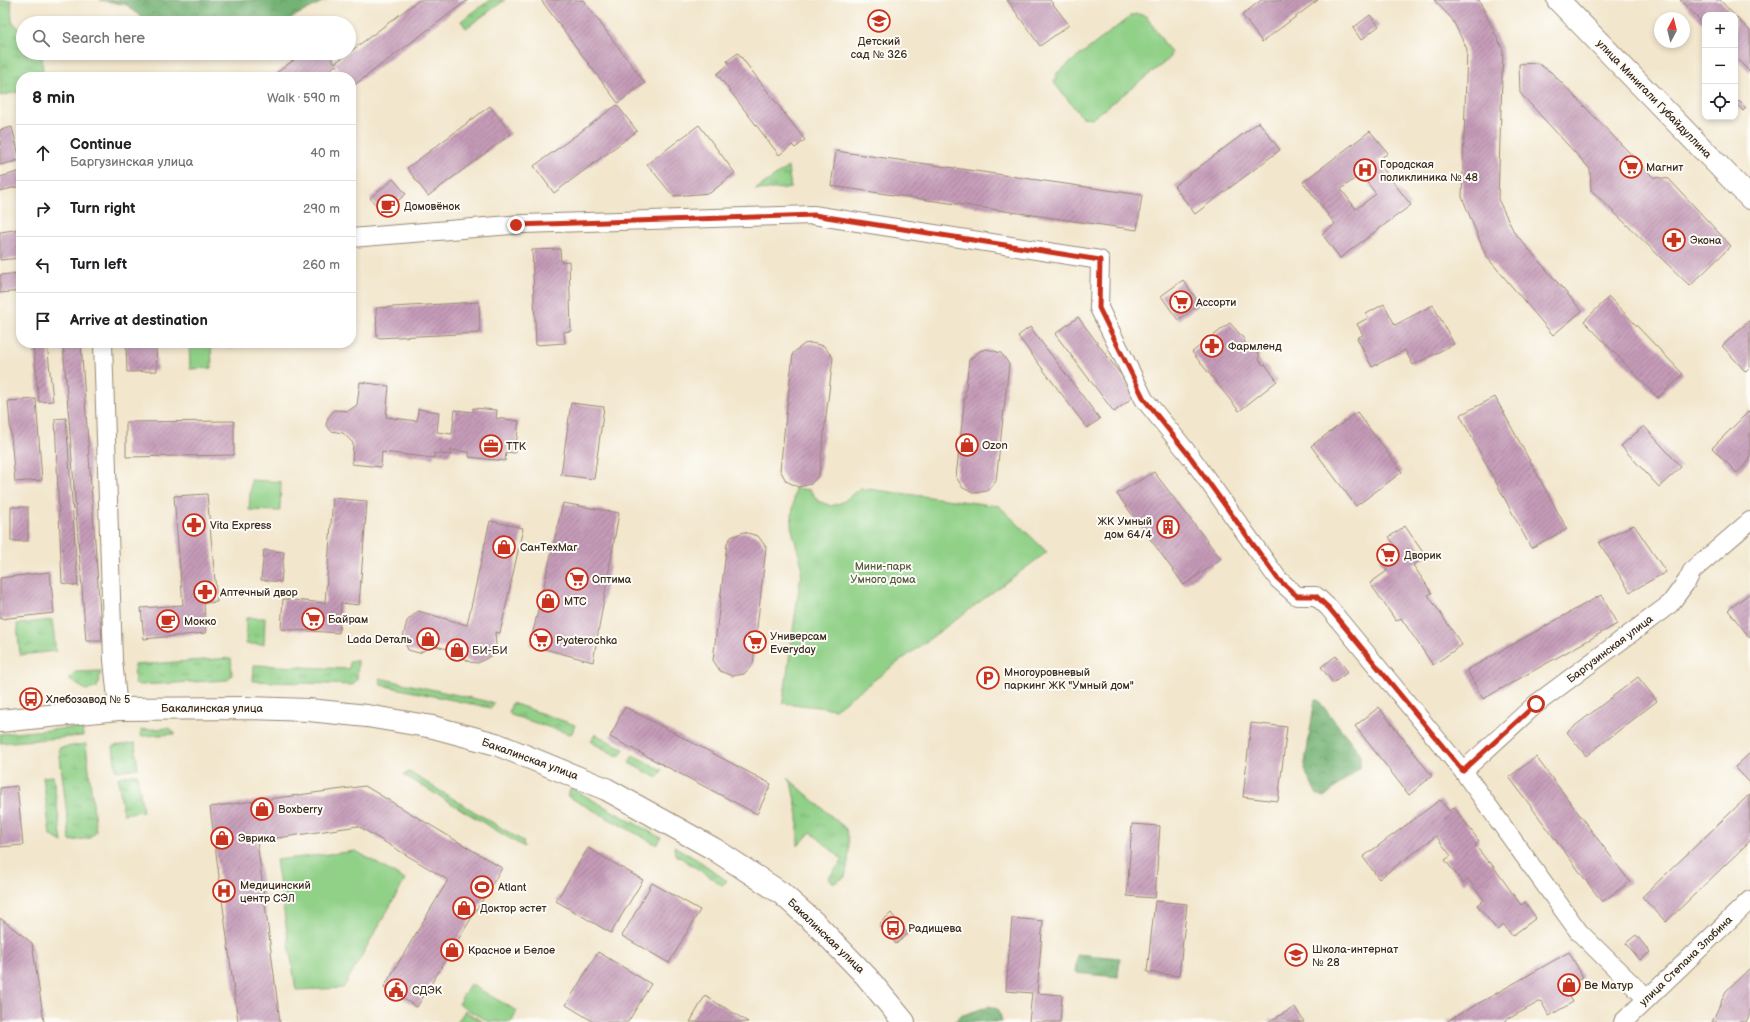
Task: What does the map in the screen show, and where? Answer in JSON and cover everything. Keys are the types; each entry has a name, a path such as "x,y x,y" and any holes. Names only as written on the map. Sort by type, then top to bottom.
{"main road":[{"name":"улица Минигали Губайдуллина","path":"1558,0 1750,198"},
{"name":"Бакалинская улица","path":"0,720 118,709 246,708 309,710 367,716 432,727 496,744 568,772 606,789 714,849 781,893 816,924 866,976 904,1022"}],"street":[{"path":"356,238 523,224 814,215 1100,260 1099,308 1144,399 1191,458 1278,579 1297,596 1316,596 1329,608 1463,771 1579,932 1647,999"},
{"path":"103,348 112,660 118,709"},
{"name":"Баргузинская улица","path":"1463,771 1536,704 1670,604 1687,581 1692,571 1750,521"},
{"name":"улица Степана Злобина","path":"1623,1022 1750,900"}],"green space":[{"path":"0,0 11,0 12,22 16,26 16,60 42,60 43,72 16,72 16,92 0,96"},
{"path":"100,0 326,0 295,16 140,16 127,5"},
{"path":"490,0 505,0 466,28 461,21"},
{"path":"1138,14 1146,16 1171,53 1169,59 1093,118 1082,117 1054,83 1057,73 1132,15"},
{"path":"788,167 791,188 755,190"},
{"path":"189,348 211,348 212,368 190,369"},
{"path":"251,480 281,482 280,511 249,510"},
{"name":"Мини-парк Умного дома","path":"795,488 810,490 818,501 831,506 843,502 860,488 999,506 1047,552 835,709 783,703 802,566 791,526"},
{"path":"246,618 265,618 264,644 246,644"},
{"path":"52,620 56,651 20,655 17,624"},
{"path":"231,658 232,675 228,680 140,685 135,684 134,665"},
{"path":"350,661 358,661 357,680 352,685 253,681 254,665 349,669"},
{"path":"101,671 97,688 86,690 68,679 75,672"},
{"path":"379,678 494,703 491,708 381,685"},
{"path":"1315,699 1318,700 1360,753 1360,768 1324,797 1317,795 1304,769"},
{"path":"512,703 575,725 572,733 570,734 511,715 509,712"},
{"path":"82,727 83,736 0,743 0,734"},
{"path":"168,728 176,734 141,736 141,730"},
{"path":"595,734 624,749 619,757 591,742"},
{"path":"135,743 138,768 116,771 113,746"},
{"path":"86,744 96,831 90,838 70,841 59,748"},
{"path":"633,755 662,770 657,778 629,763"},
{"path":"409,772 523,841 524,847 404,775"},
{"path":"137,774 143,811 123,814 118,777"},
{"path":"53,776 62,842 50,835 43,777"},
{"path":"788,778 846,829 849,841 848,865 845,877 834,883 828,878 843,860 811,832 798,846 798,815 791,782"},
{"path":"571,788 661,838 657,845 567,796"},
{"path":"674,846 701,862 727,881 722,885 675,854"},
{"path":"356,851 405,880 343,988 296,990 276,860"},
{"path":"1077,954 1120,958 1118,977 1075,973"},
{"path":"470,984 517,1011 511,1022 489,1022 458,1004"},
{"path":"990,1006 999,1010 1002,1022 956,1022 960,1016"},
{"path":"465,1011 483,1022 457,1022"}],"building":[{"path":"419,0 468,0 356,84 356,72 341,72 336,65 327,72 278,72 294,60 333,60 335,63 339,60 356,60 356,47"},
{"path":"541,0 583,0 645,83 618,103"},
{"path":"1007,0 1050,0 1069,25 1040,46"},
{"path":"1261,0 1318,0 1262,42 1242,15"},
{"path":"1434,0 1479,0 1503,50 1498,199 1514,232 1582,311 1553,335 1486,256 1462,197 1467,49 1452,19"},
{"path":"1680,0 1720,0 1731,12 1702,12 1702,22"},
{"path":"1370,15 1379,26 1361,40 1353,28"},
{"path":"1738,19 1750,31 1750,72 1738,60"},
{"path":"738,53 805,140 795,148 792,145 779,155 717,74 729,64 727,61"},
{"path":"1537,63 1551,72 1653,177 1669,179 1731,246 1690,286 1591,190 1590,169 1520,93 1519,64"},
{"path":"1739,101 1746,108 1743,111 1738,106"},
{"path":"617,105 637,131 554,193 534,166"},
{"path":"490,106 511,134 428,196 407,168"},
{"path":"1259,122 1280,150 1195,214 1174,186"},
{"path":"699,125 735,173 710,193 673,196 647,164"},
{"path":"12,127 16,144 16,161 0,165 0,130"},
{"path":"1370,131 1388,153 1377,161 1411,205 1340,258 1322,234 1335,224 1303,182","holes":["1361,174 1376,194 1356,209 1341,189"]},
{"path":"836,151 1142,195 1137,230 831,186"},
{"path":"16,172 16,187 0,191 0,177"},
{"path":"393,179 406,194 383,213 370,198"},
{"path":"16,230 16,258 0,260 0,232"},
{"path":"560,249 561,262 569,261 571,331 564,332 565,343 536,345 532,250"},
{"path":"16,273 16,291 0,293 0,275"},
{"path":"1183,280 1200,304 1178,320 1161,296"},
{"path":"1609,297 1683,374 1658,398 1584,321"},
{"path":"479,302 480,333 377,338 376,308"},
{"path":"1384,304 1395,325 1433,305 1454,344 1413,365 1405,350 1372,367 1357,338 1363,335 1357,324 1368,318 1366,314"},
{"path":"1078,317 1136,395 1114,412 1055,334"},
{"path":"1750,320 1750,368 1746,372 1722,346"},
{"path":"1230,323 1245,340 1244,341 1248,347 1251,344 1260,356 1258,358 1263,365 1265,364 1277,381 1239,411 1192,352"},
{"path":"1030,327 1100,419 1087,428 1018,336"},
{"path":"811,343 824,346 833,358 819,475 811,484 798,487 786,481 780,470 793,353 804,344"},
{"path":"34,348 48,348 53,401 39,402"},
{"path":"63,348 81,348 102,641 86,641"},
{"path":"126,348 156,348 157,371 127,372"},
{"path":"987,349 1001,353 1009,364 996,481 987,491 974,493 963,488 956,477 969,360 980,351"},
{"path":"360,382 389,386 386,417 417,421 418,409 439,412 437,432 452,434 455,410 473,412 473,408 497,410 496,418 519,421 515,453 506,452 505,461 469,457 469,452 451,450 450,455 434,453 434,458 382,452 381,467 352,464 353,443 343,433 331,431 326,425 328,418 334,410 348,411 357,405"},
{"path":"1495,397 1567,529 1531,548 1460,415"},
{"path":"36,399 42,480 15,482 8,401"},
{"path":"571,403 604,407 594,479 561,475"},
{"path":"1750,410 1750,460 1737,473 1712,448"},
{"path":"1357,412 1402,472 1356,506 1311,446"},
{"path":"66,418 78,586 62,583 55,419"},
{"path":"234,421 234,455 126,457 126,422"},
{"path":"1644,426 1681,467 1659,487 1621,446"},
{"name":"ЖК Умный дом 64/4","path":"1154,472 1221,559 1184,585 1117,494"},
{"path":"207,494 217,602 204,603 206,633 144,639 141,608 183,605 174,496"},
{"path":"333,498 367,501 359,605 341,603 339,633 281,629 283,599 325,603"},
{"name":"Оптима","path":"563,503 619,513 593,662 530,645"},
{"path":"11,507 28,507 28,541 11,541"},
{"path":"490,521 523,528 500,633 495,632 496,645 492,655 478,663 470,662 462,657 459,652 428,644 425,650 419,653 408,650 403,637 407,621 418,611 467,625"},
{"path":"1634,525 1666,572 1630,592 1599,542"},
{"path":"1405,526 1426,557 1413,565 1432,593 1428,595 1462,645 1433,665 1401,618 1396,621 1370,583 1387,571 1379,559 1397,548 1389,537"},
{"path":"744,532 758,536 766,547 753,664 744,674 732,676 720,671 713,660 727,543 731,537"},
{"path":"264,550 284,552 281,582 261,580"},
{"path":"50,572 54,613 0,619 0,578"},
{"path":"1750,593 1750,638 1728,610"},
{"path":"1601,595 1617,624 1483,699 1467,670"},
{"path":"1336,656 1348,672 1333,683 1321,667"},
{"path":"1638,677 1657,701 1586,756 1567,732"},
{"path":"625,707 771,784 757,814 610,737"},
{"path":"1379,707 1432,776 1409,795 1355,726"},
{"path":"1251,723 1287,727 1278,801 1243,797"},
{"path":"1750,753 1750,783 1735,767"},
{"path":"1536,757 1630,882 1602,902 1509,777"},
{"path":"17,786 23,845 0,847 0,788"},
{"path":"365,786 502,868 417,1007 384,987 448,880 358,826 257,841 280,1022 238,1022 210,807"},
{"path":"1750,794 1750,841 1666,922 1642,897"},
{"path":"1440,800 1449,811 1454,807 1479,841 1475,845 1489,863 1490,862 1521,905 1525,902 1536,918 1512,936 1504,925 1497,930 1477,905 1484,900 1468,879 1463,883 1445,860 1451,856 1436,836 1379,879 1363,857"},
{"path":"1132,824 1160,826 1155,898 1127,896"},
{"path":"588,848 643,880 611,933 556,901"},
{"path":"652,883 700,910 669,963 622,936"},
{"path":"1155,901 1187,904 1179,976 1147,972"},
{"path":"891,913 908,934 896,944 879,924"},
{"path":"0,918 32,943 44,1022 0,1022"},
{"path":"1012,918 1043,921 1037,993 1062,995 1060,1022 1029,1022 1032,993 1006,991"},
{"path":"1636,935 1650,952 1640,960 1626,943"},
{"path":"598,952 651,984 628,1022 594,1022 566,1005"},
{"path":"1569,952 1583,977 1565,988 1573,1002 1549,1016 1541,1001 1506,1020 1506,1022 1446,1022"},
{"path":"1750,968 1750,1014 1746,1022 1712,1022 1726,991"},
{"path":"705,996 737,1015 748,1022 690,1022"},
{"path":"1295,1007 1304,1022 1268,1022"}],"place":[{"name":"Детский сад № 326","path":"879,21"},
{"name":"Магнит","path":"1631,167"},
{"name":"Городская поликлиника № 48","path":"1365,170"},
{"name":"Домовёнок","path":"388,206"},
{"name":"Экона","path":"1674,240"},
{"name":"Ассорти","path":"1181,302"},
{"name":"Фармленд","path":"1212,346"},
{"name":"Ozon","path":"967,445"},
{"name":"ТТК","path":"491,446"},
{"name":"Vita Express","path":"194,525"},
{"name":"ЖК Умный дом 64/4","path":"1168,527"},
{"name":"СанТехМаг","path":"504,547"},
{"name":"Дворик","path":"1388,555"},
{"name":"Оптима","path":"577,579"},
{"name":"Аптечный двор","path":"205,592"},
{"name":"МТС","path":"548,601"},
{"name":"Байрам","path":"313,619"},
{"name":"Мокко","path":"168,621"},
{"name":"Lada Dеталь","path":"428,639"},
{"name":"Pyaterochka","path":"541,640"},
{"name":"Универсам Everyday","path":"755,642"},
{"name":"БИ-БИ","path":"457,650"},
{"name":"Многоуровневый паркинг ЖК \"Умный дом\"","path":"988,678"},
{"name":"Хлебозавод № 5","path":"31,699"},
{"name":"Boxberry","path":"262,809"},
{"name":"Эврика","path":"222,838"},
{"name":"Atlant","path":"482,887"},
{"name":"Медицинский центр СЭЛ","path":"224,891"},
{"name":"Доктор эстет","path":"464,908"},
{"name":"Радищева","path":"893,928"},
{"name":"Красное и Белое","path":"452,950"},
{"name":"Школа-интернат № 28","path":"1296,955"},
{"name":"Be Матур","path":"1569,985"},
{"name":"СДЭК","path":"396,990"}],"route":[{"path":"516,225 723,218 740,216 814,215 1100,260 1099,308 1144,399 1191,458 1278,579 1297,596 1316,596 1329,608 1463,771 1536,704"}]}
